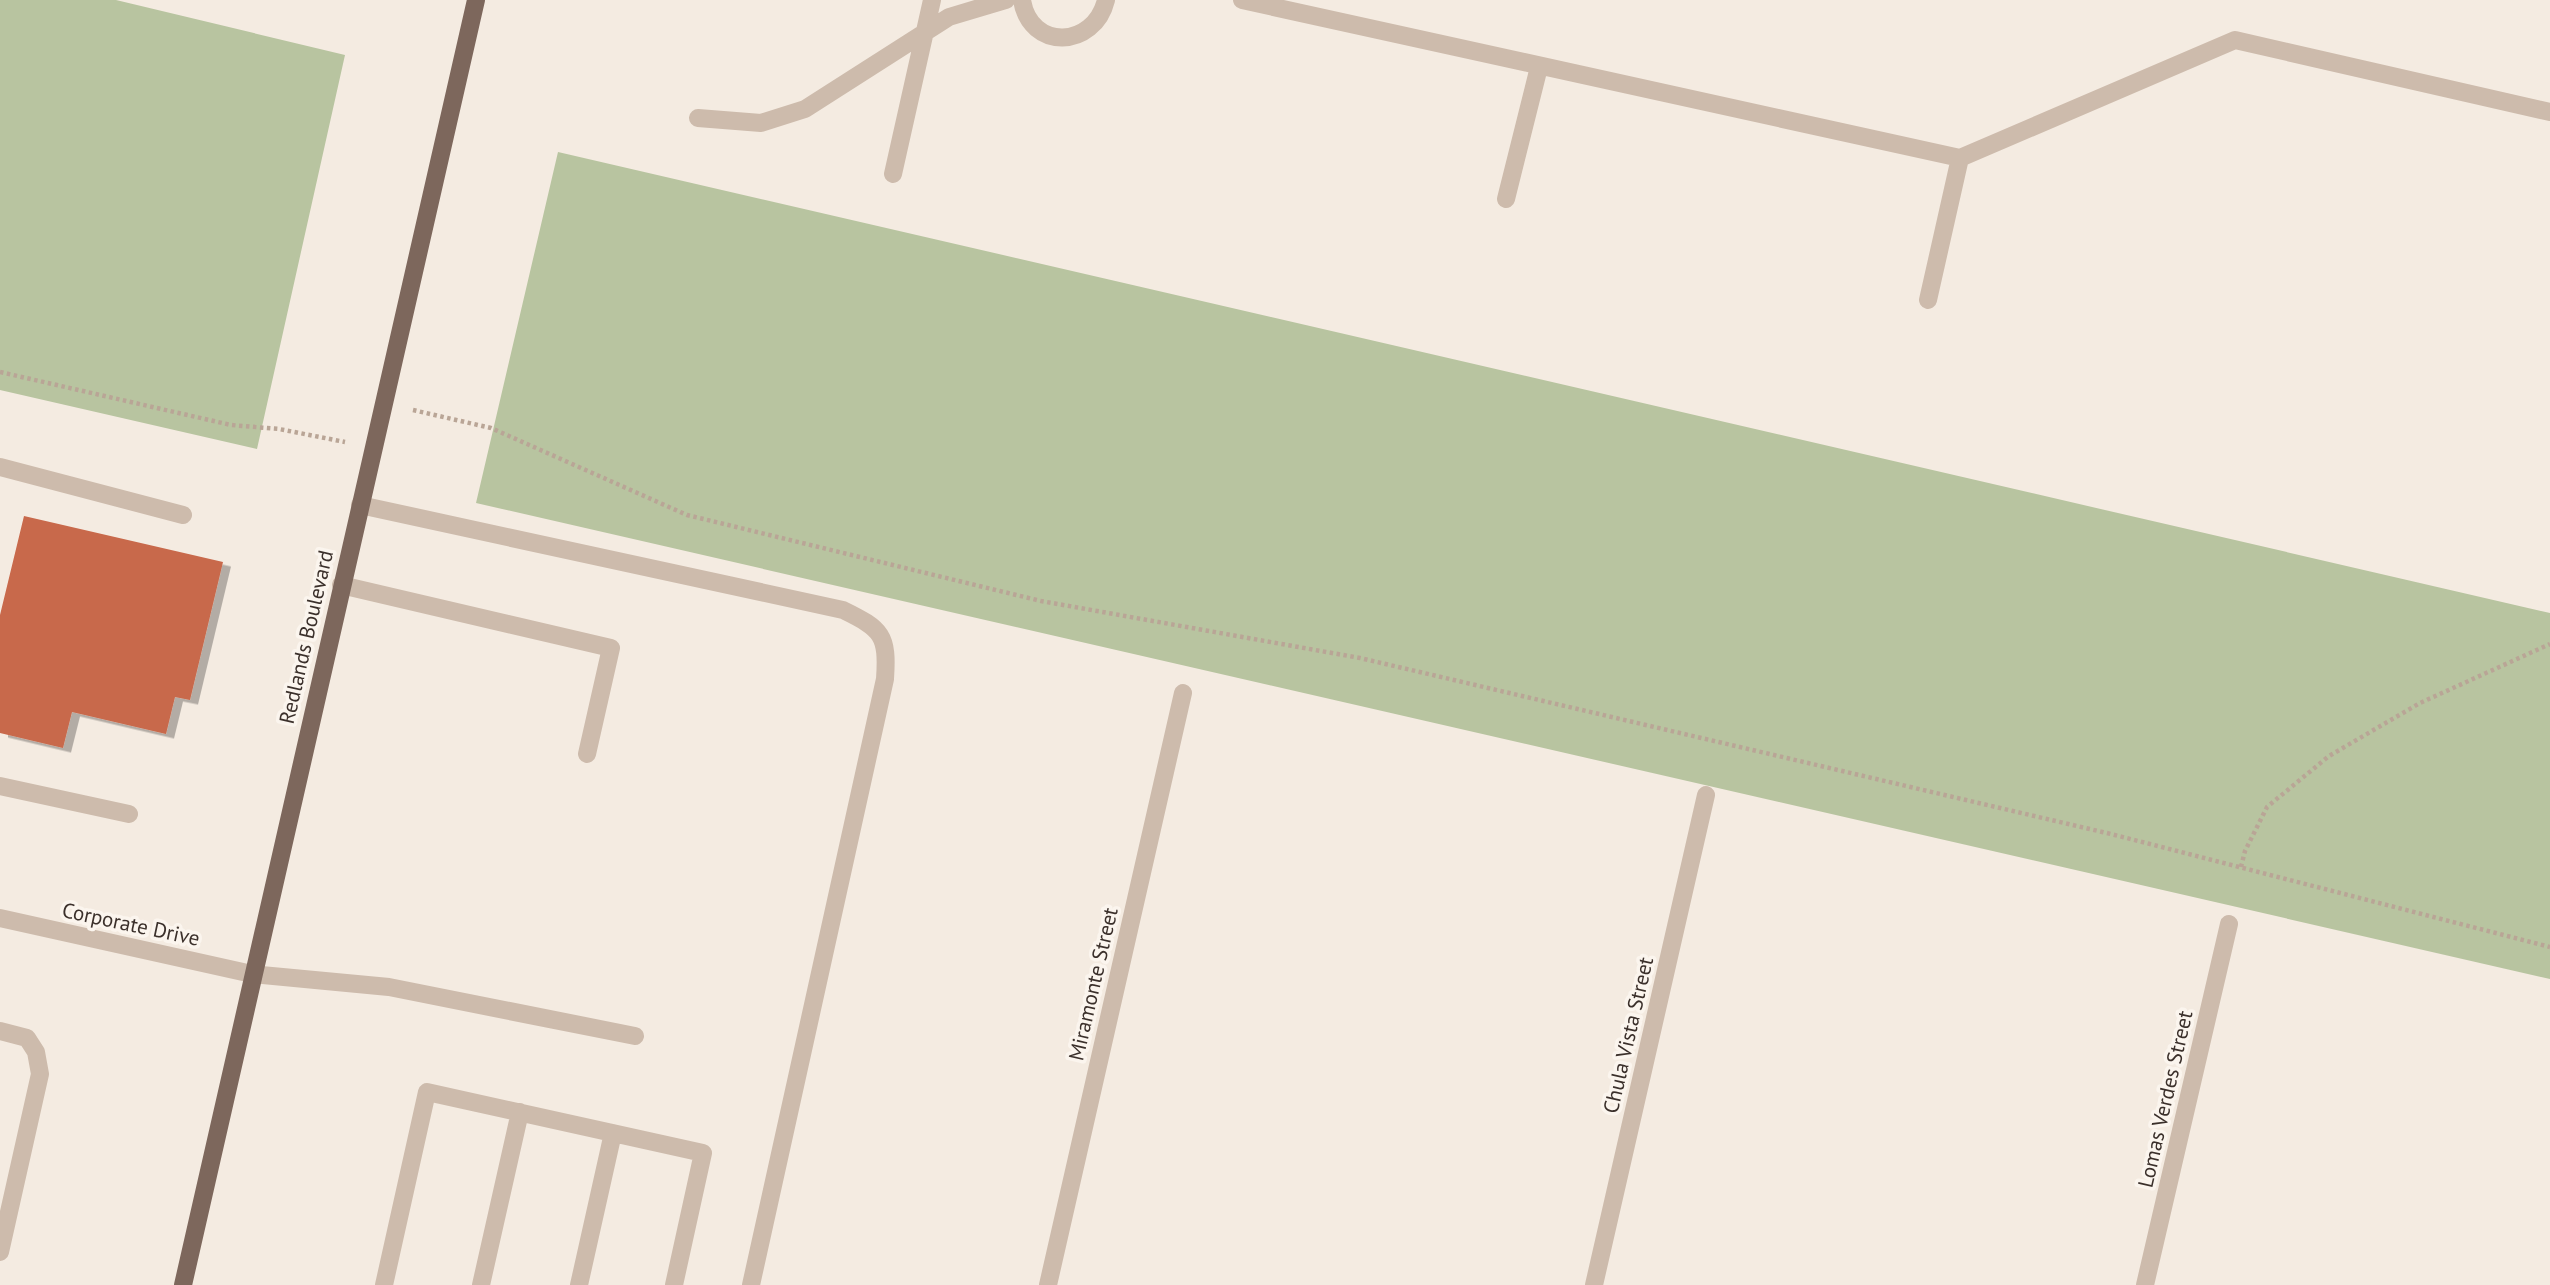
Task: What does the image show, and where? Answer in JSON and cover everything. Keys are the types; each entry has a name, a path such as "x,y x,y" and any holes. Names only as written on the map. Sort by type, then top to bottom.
{"main road":[{"name":"Redlands Boulevard","path":"183,1285 476,0"}],"street":[{"path":"893,174 932,0"},
{"path":"698,118 761,122 805,109 949,17 1006,0"},
{"path":"1023,0 1031,22 1041,32 1069,38 1083,34 1094,25 1103,13 1106,0"},
{"path":"1242,0 1960,158 2235,40 2550,111"},
{"path":"1506,199 1539,67"},
{"path":"1928,300 1960,158"},
{"path":"0,467 183,515"},
{"path":"360,505 843,610 869,622 883,637 887,650 885,679 751,1285"},
{"path":"341,585 611,648 587,754"},
{"name":"Miramonte Street","path":"1048,1285 1183,694"},
{"path":"0,786 129,814"},
{"name":"Chula Vista Street","path":"1594,1285 1706,795"},
{"name":"Corporate Drive","path":"0,918 252,974 389,987 635,1036"},
{"name":"Lomas Verdes Street","path":"2145,1285 2230,923"},
{"path":"0,1031 27,1038 36,1052 40,1074 0,1252"},
{"path":"384,1285 427,1092 703,1153 674,1285"},
{"path":"481,1285 520,1112"},
{"path":"579,1285 613,1133"}],"path":[{"path":"0,372 230,425 279,429 373,447"},
{"path":"383,403 491,428 687,515 1041,601 1360,658 2241,867 2550,947"},
{"path":"2241,867 2245,850 2267,807 2329,755 2420,704 2550,644"}],"green space":[{"path":"0,0 116,0 345,55 257,449 0,390"},
{"path":"558,152 2550,613 2550,979 476,503"}],"building":[{"path":"24,516 223,562 190,700 175,697 166,734 72,712 63,748 0,733 0,615"}]}
